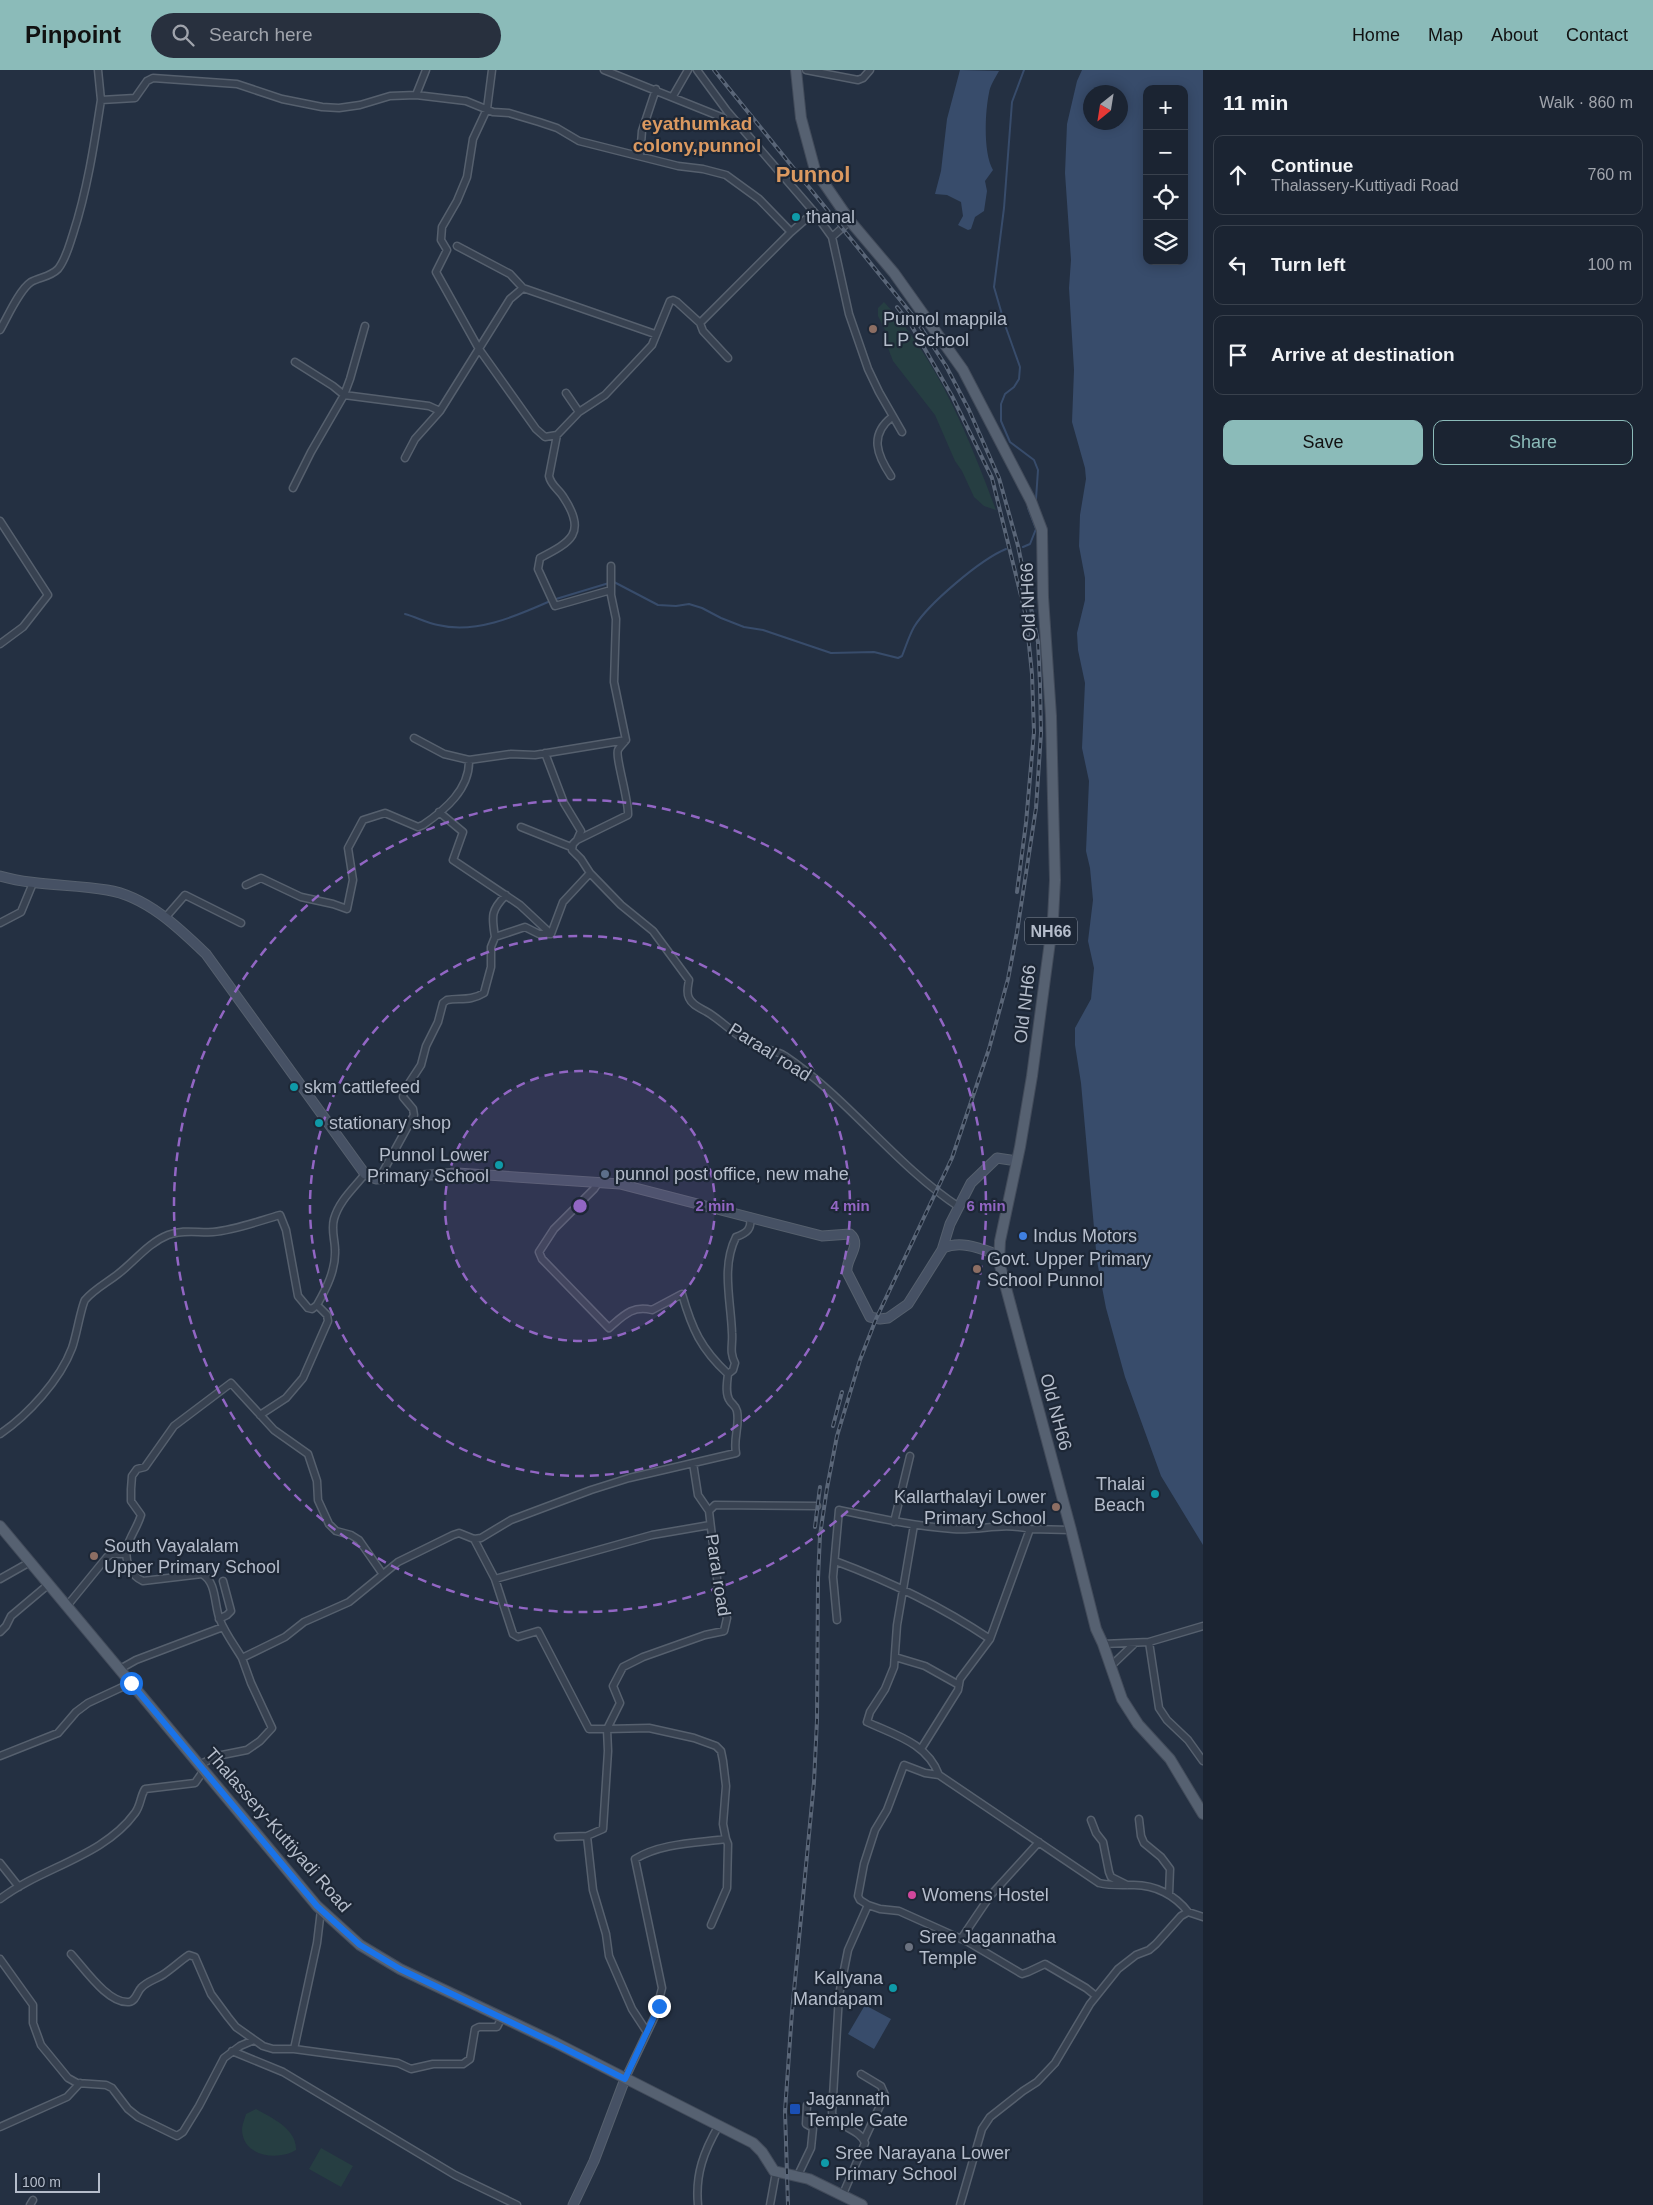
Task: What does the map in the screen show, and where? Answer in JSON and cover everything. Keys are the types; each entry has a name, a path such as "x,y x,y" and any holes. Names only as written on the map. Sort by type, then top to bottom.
{"main road":[{"name":"Old NH66","path":"796,70 801,118 815,170 850,221 894,273 963,370 1031,501 1042,530 1043,597 1051,716 1055,880 1053,919 1032,1076 1000,1241 999,1262 1096,1629 1122,1699 1138,1724 1170,1759 1203,1814"},
{"path":"0,876 33,883 109,890 139,900 165,918 206,954 365,1174 379,1179 456,1173 620,1184 822,1236 850,1234 855,1238 856,1243 846,1267 847,1272 870,1317 888,1318 908,1304 918,1292 943,1248 950,1224 971,1183 992,1161 1001,1157 1017,1161"},
{"path":"943,1248 952,1244 968,1245 999,1255"},
{"name":"Thalassery-Kuttiyadi Road","path":"0,1526 321,1910 360,1945 400,1969 502,2017 756,2145 776,2172"},
{"path":"573,2205 594,2161 625,2079"},
{"path":"776,2172 810,2179 862,2205"}],"street":[{"path":"0,330 20,294 30,283 51,275 58,269 66,257 82,208 93,153 101,100 98,70"},
{"path":"416,95 426,70"},
{"path":"492,70 486,109 473,139 467,177 457,201 442,227 441,240 447,250 436,272 478,349 536,429 545,438 557,435 579,412 598,400 620,381 652,345 668,304 673,300 700,323 703,331 728,358"},
{"path":"604,70 737,123"},
{"path":"673,96 688,70"},
{"path":"697,70 737,123 814,212 832,237 835,260 855,333 868,369 902,432"},
{"path":"806,70 858,80 863,78 870,70"},
{"path":"101,100 135,98 147,81 154,78 236,84 282,99 322,107 339,108 360,105 390,96 416,95 466,101 486,109 556,128 579,141 726,175 759,198 790,232"},
{"path":"640,156 642,131 656,90"},
{"path":"700,323 790,232 814,212"},
{"path":"832,237 850,221"},
{"path":"457,246 510,274 523,288 655,334"},
{"path":"405,458 415,440 440,410 510,299 523,288"},
{"path":"293,488 311,452 344,395 365,326"},
{"path":"295,362 344,395 429,406 440,410"},
{"path":"566,393 579,412"},
{"path":"891,476 877,453 882,427 892,416"},
{"path":"557,435 549,476 551,482 564,497 576,521 575,529 564,546 540,558 538,569 555,606 611,585"},
{"path":"0,521 48,595 23,627 0,644"},
{"path":"611,566 611,585 616,619 614,682 626,740"},
{"path":"414,738 444,754 469,760 511,754 545,753 626,740"},
{"path":"577,840 628,815 618,756 619,748 626,740"},
{"path":"521,827 572,847 581,831 564,803 545,753"},
{"path":"246,885 261,878 300,897 333,904 346,909 354,880 348,848 363,820 385,813 418,827 423,825 452,802 468,773 469,760"},
{"path":"439,812 463,832 453,860 520,905 550,934"},
{"name":"Paraal road","path":"572,847 590,873 659,939 689,980 687,994 692,1003 746,1040 756,1046 775,1051 812,1077 882,1140 916,1175 959,1207"},
{"path":"550,934 563,902 590,873"},
{"path":"0,923 21,912 33,883"},
{"path":"165,918 185,895 241,922"},
{"path":"379,1179 414,1115 413,1109 404,1097 404,1091 421,1065 426,1046 438,1022 443,1003 447,1000 465,1000 484,993 491,966 491,946 495,937 492,914 506,896"},
{"path":"495,937 525,927 539,934 550,934"},
{"path":"0,1434 18,1421 37,1402 65,1362 72,1349 85,1301 155,1241 170,1234 184,1231 214,1232 280,1215 286,1230 298,1296 308,1308 312,1309 317,1306 333,1269 335,1248 333,1222 337,1210 365,1174"},
{"path":"598,1182 594,1189 554,1229 539,1252 546,1264 608,1328 624,1313 644,1308 652,1310 682,1294 700,1344 711,1358 728,1374"},
{"path":"242,1658 284,1637 304,1622 349,1602 362,1594 382,1573 398,1562 453,1535 463,1534 474,1539 481,1538 511,1520 590,1490 736,1453 734,1442 738,1418 736,1408 730,1401 727,1392 728,1374 735,1363 730,1354 732,1336 728,1302 729,1257 736,1237 748,1231 751,1224 750,1217"},
{"path":"260,1415 286,1398 302,1378 328,1322 328,1315 317,1306"},
{"path":"0,1899 19,1887 75,1859 116,1832 137,1812 144,1789 195,1783 201,1767 217,1756 247,1750 260,1741 272,1728 251,1683 242,1658 219,1619 212,1585 208,1577 202,1574 143,1581 135,1577 125,1559 125,1551 140,1515 131,1501 132,1476 137,1469 145,1467 174,1426 231,1383 274,1430 308,1454 317,1481 318,1500 329,1524 336,1531 351,1535 359,1540 382,1573"},
{"path":"894,1522 910,1456"},
{"path":"694,1463 698,1495 708,1511"},
{"name":"Paral road","path":"607,1730 620,1703 613,1686 623,1667 685,1641 724,1631 726,1627 727,1618 719,1595 708,1511 715,1505 817,1506"},
{"path":"837,1620 833,1585 839,1510 894,1522 956,1529 1012,1525 1030,1529 1071,1530"},
{"path":"495,1579 652,1535 710,1525"},
{"path":"914,1525 898,1625 895,1657 890,1679 870,1712 867,1722 921,1749 934,1763 939,1775"},
{"path":"921,1749 959,1685 960,1679 990,1639 1030,1529"},
{"path":"474,1539 495,1579 513,1634 518,1637 538,1631 589,1728 607,1730 650,1728 716,1746 723,1761 726,1786 723,1824 728,1844 727,1888 711,1925"},
{"path":"66,1606 107,1557 111,1554 125,1554"},
{"path":"835,1561 904,1590 952,1614 990,1639"},
{"path":"0,1579 30,1562"},
{"path":"219,1619 228,1616 231,1611 223,1581"},
{"path":"0,1632 6,1626 11,1616 49,1584"},
{"path":"1103,1644 1149,1642 1203,1626"},
{"path":"120,1669 145,1657 223,1627"},
{"path":"1149,1642 1159,1708 1167,1720 1188,1740 1203,1761"},
{"path":"1111,1666 1135,1644"},
{"path":"895,1657 925,1666 959,1685"},
{"path":"0,1756 58,1732 76,1712 88,1703 131,1683"},
{"path":"558,1837 587,1836 603,1829 608,1751 607,1730"},
{"path":"1096,1996 1071,1978 1045,1964 1022,1974 961,1939 900,1910 880,1909 860,1900 858,1896 864,1864 875,1830 887,1810 904,1765 925,1773 939,1775 973,1800 1099,1883 1108,1886 1147,1886 1169,1894 1180,1902 1188,1912 1203,1917"},
{"path":"1139,1819 1141,1836 1144,1843 1161,1857 1170,1869 1169,1894"},
{"path":"1091,1820 1096,1834 1103,1842 1111,1877 1127,1885"},
{"path":"587,1836 593,1890 606,1934 609,1956 632,2009 647,2032"},
{"path":"625,2079 659,2006 662,1988 635,1859 647,1851 683,1843 726,1839"},
{"path":"961,1939 990,1896 1039,1842"},
{"path":"0,1863 19,1887"},
{"path":"864,2140 863,2137 835,2120 832,2114 839,1995 848,1950 868,1905"},
{"path":"294,2050 317,1943 321,1910"},
{"path":"960,2205 982,2129 990,2117 1037,2082 1055,2063 1096,1996 1118,1970 1136,1955 1149,1950 1181,1916 1188,1912"},
{"path":"72,1954 102,1990 122,2001 130,2002 145,1984 165,1973 189,1955 195,1957 211,1994 236,2027 263,2046 273,2049 294,2050 398,2064 411,2069 433,2064 464,2064 470,2059 475,2029 478,2027 497,2027 502,2017"},
{"path":"0,1959 33,2005 32,2023 41,2045 68,2078 80,2083 97,2084 112,2088 128,2109 138,2117 177,2136 183,2132 199,2106 224,2058 232,2051 254,2040"},
{"path":"232,2051 284,2072 455,2176 518,2205"},
{"path":"843,2194 864,2149 864,2140 885,2095 881,2086 861,2074"},
{"path":"0,2127 68,2096 80,2083"},
{"path":"798,2176 811,2148 813,2128 806,2124 807,2105"},
{"path":"698,2205 700,2162 719,2125"},
{"path":"770,2205 776,2172"}],"green space":[{"path":"884,302 920,348 950,400 975,455 996,510 984,506 974,497 962,471 955,461 935,415 893,361 888,348 886,332 878,316 878,308"},
{"path":"256,2109 276,2120 288,2130 295,2143 296,2150 271,2156 255,2151 248,2146 244,2139 242,2126 246,2114"},
{"path":"321,2148 353,2166 341,2187 309,2169"}],"water":[{"path":"960,70 999,71 990,90 986,121 986,143 993,170 985,181 987,191 984,211 975,217 971,229 968,230 958,225 963,216 961,202 947,195 935,194 941,171 947,119"},
{"path":"1082,70 1203,70 1203,1545 1161,1476 1125,1377 1106,1308 1097,1261 1081,1083 1075,1045 1075,1028 1091,999 1094,968 1088,941 1093,900 1090,868 1086,851 1089,781 1082,748 1085,683 1078,650 1077,633 1085,600 1085,578 1079,546 1080,515 1086,479 1085,468 1072,422 1074,370 1069,288 1071,260 1065,173 1067,124 1077,81"},
{"path":"865,2005 891,2019 874,2049 848,2034"}],"waterway":[{"path":"1024,70 1012,102 1004,208 994,287 1020,367 1019,379 1014,387 1005,394 1001,404 1001,421 1010,442 1034,460 1038,470 1036,499"},
{"path":"1023,547 1030,544 1036,529 1028,508"},
{"path":"614,582 658,605 676,606 689,604 744,627 763,630 831,653 874,652 898,658 902,656 909,637 921,617 956,583 983,562 1006,549"},
{"path":"556,599 609,583"},
{"path":"405,614 438,625 452,627 480,626 508,618 548,602"}],"railway":[{"path":"714,70 914,317 946,366 969,410 999,478 1018,546 1038,642 1040,684 1041,733 1036,808 1008,979 989,1049 952,1158 876,1319 860,1360 837,1436 827,1488 820,1535 818,1579 817,1720 814,1782 792,2012 785,2111 788,2205"},
{"path":"897,307 911,325 952,396 992,478 1026,616 1032,674 1034,732 1026,823 1017,892"},
{"path":"833,1426 842,1392"},
{"path":"815,1527 820,1487"}],"place":[{"name":"thanal","path":"796,217"},
{"name":"Punnol mappila L P School","path":"873,329"},
{"name":"skm cattlefeed","path":"294,1087"},
{"name":"stationary shop","path":"319,1123"},
{"name":"Punnol Lower Primary School","path":"499,1165"},
{"name":"punnol post office, new mahe","path":"605,1174"},
{"name":"Indus Motors","path":"1023,1236"},
{"name":"Govt. Upper Primary School Punnol","path":"977,1269"},
{"name":"Thalai Beach","path":"1155,1494"},
{"name":"Kallarthalayi Lower Primary School","path":"1056,1507"},
{"name":"South Vayalalam Upper Primary School","path":"94,1556"},
{"name":"Womens Hostel","path":"912,1895"},
{"name":"Sree Jagannatha Temple","path":"909,1947"},
{"name":"Kallyana Mandapam","path":"893,1988"},
{"name":"Jagannath Temple Gate","path":"795,2109"},
{"name":"Sree Narayana Lower Primary School","path":"825,2163"}],"district":[{"name":"eyathumkad colony,punnol","path":"697,134"},
{"name":"Punnol","path":"813,174"}],"route":[{"path":"131,1683 317,1906 360,1945 400,1969 625,2079 659,2006"}]}
